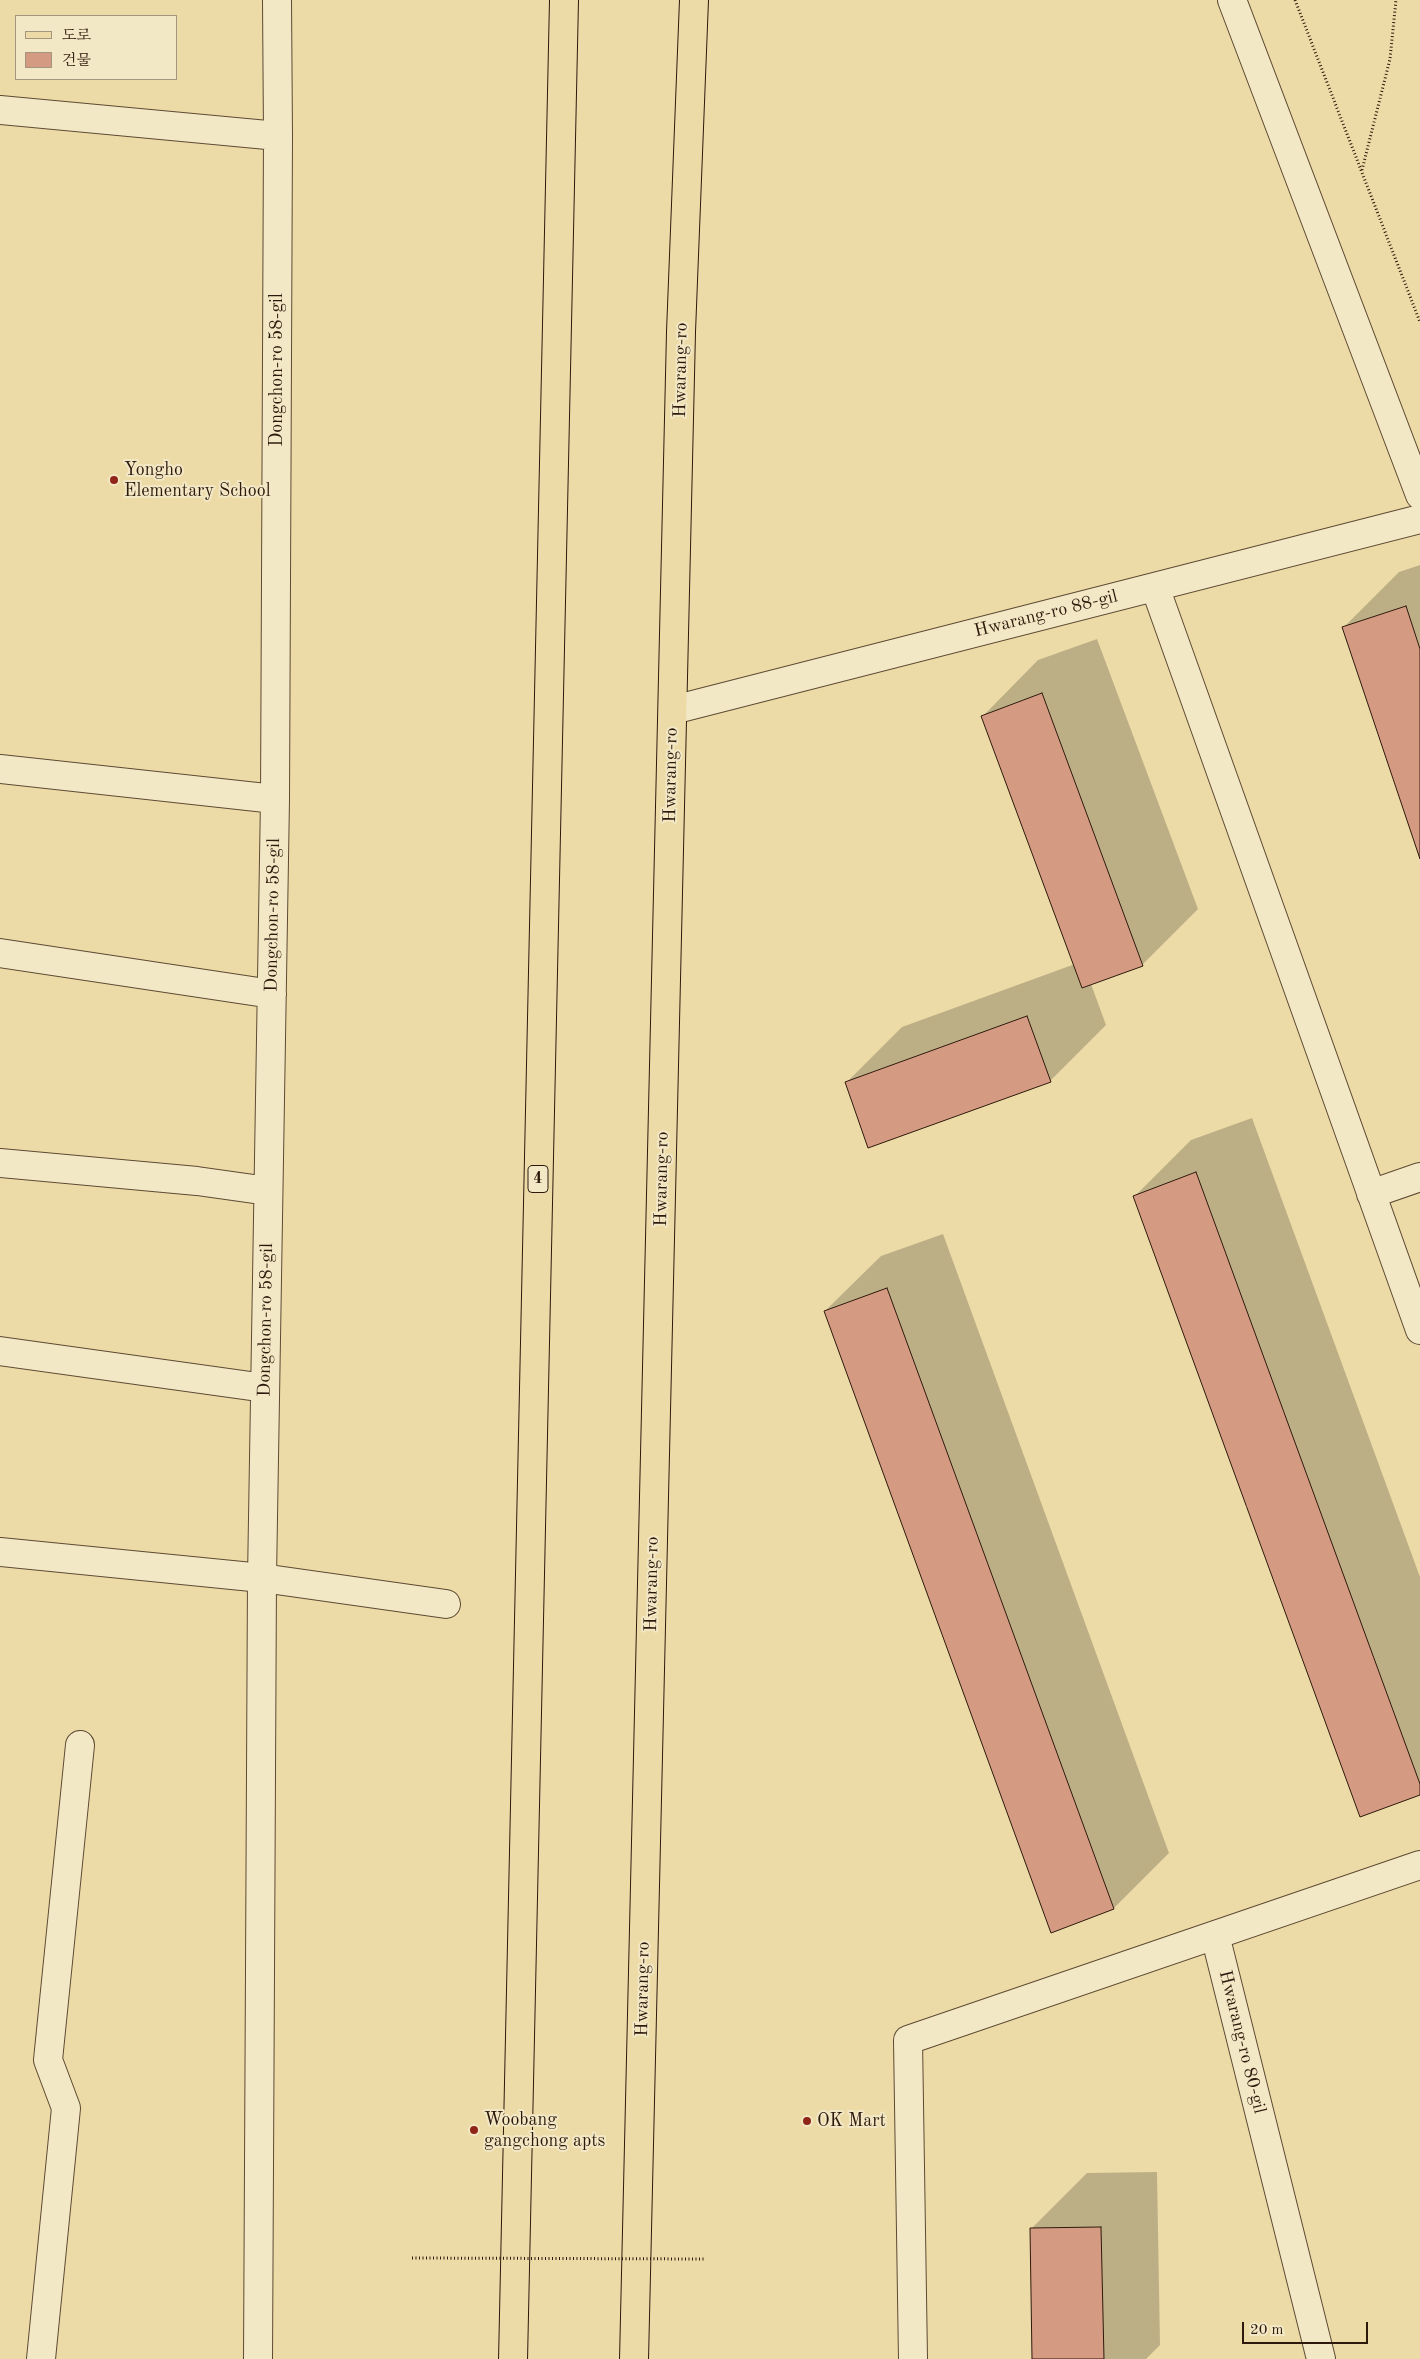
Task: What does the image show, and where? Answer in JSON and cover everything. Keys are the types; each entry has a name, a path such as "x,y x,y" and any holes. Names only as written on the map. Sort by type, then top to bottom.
{"main road":[{"name":"4","path":"513,2359 564,0"},
{"name":"Hwarang-ro","path":"634,2359 681,332 694,0"}],"street":[{"name":"Dongchon-ro 58-gil","path":"258,2359 262,1578 275,799 277,0"},
{"path":"1232,0 1420,495"},
{"path":"0,110 278,136"},
{"name":"Hwarang-ro 88-gil","path":"673,710 1420,519"},
{"path":"1155,586 1420,1330"},
{"path":"0,769 275,799"},
{"path":"0,953 272,994"},
{"path":"0,1163 197,1181 268,1191"},
{"path":"1371,1194 1420,1177"},
{"path":"0,1351 265,1388"},
{"path":"0,1552 262,1578 446,1604"},
{"path":"40,2359 66,2108 48,2060 80,1745"},
{"path":"913,2359 908,2040 1420,1865"},
{"name":"Hwarang-ro 80-gil","path":"1215,1935 1321,2359"}],"path":[{"path":"1295,0 1420,322"},
{"path":"1362,171 1390,59 1396,0"},
{"path":"412,2258 705,2259"}],"building":[{"path":"1406,606 1420,649 1420,859 1342,627"},
{"path":"1042,693 1143,966 1082,988 981,716"},
{"path":"1027,1016 1051,1082 868,1148 845,1082"},
{"path":"1196,1172 1420,1784 1420,1795 1360,1817 1133,1196"},
{"path":"887,1288 1114,1909 1051,1933 824,1311"},
{"path":"1101,2227 1104,2359 1032,2359 1030,2228"}],"place":[{"name":"Yongho Elementary School","path":"114,480"},
{"name":"OK Mart","path":"807,2121"},
{"name":"Woobang gangchong apts","path":"474,2130"}]}
